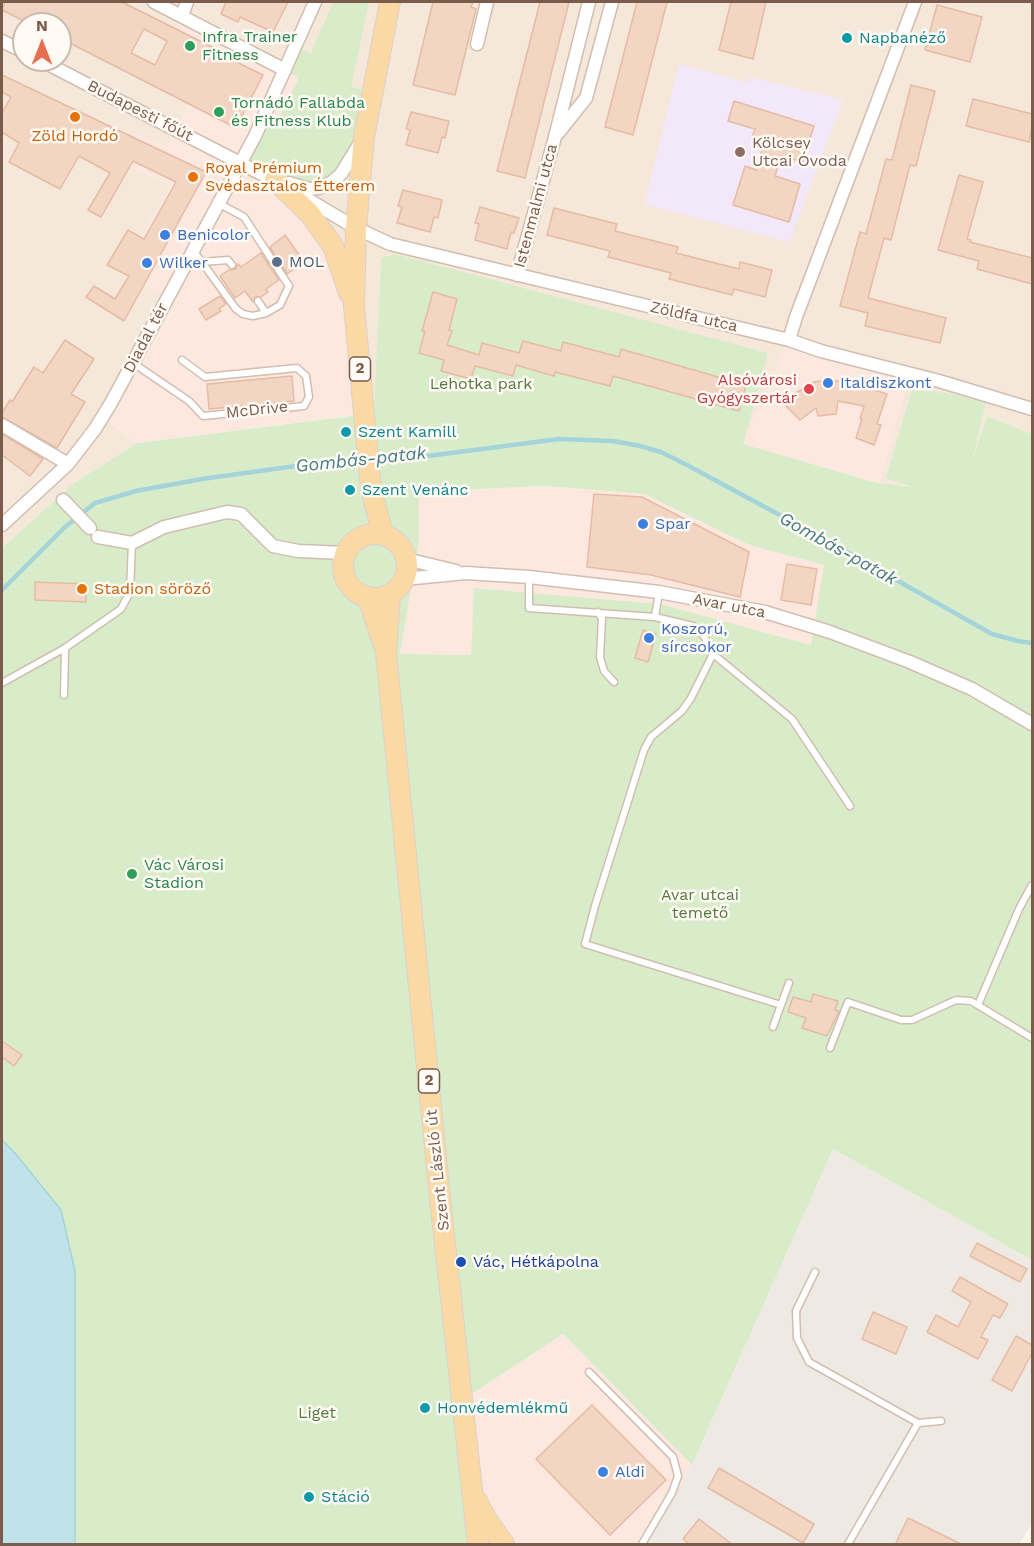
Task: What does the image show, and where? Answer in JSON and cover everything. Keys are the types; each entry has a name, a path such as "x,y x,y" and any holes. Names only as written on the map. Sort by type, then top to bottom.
{"main road":[{"name":"2","path":"383,535 371,489 354,306 356,228 364,137 390,2"},
{"path":"275,180 309,213 333,246 354,306"},
{"name":"2","path":"345,554 360,537 371,489"},
{"path":"345,554 343,566 345,577 358,593 368,597 390,594 404,579 407,570 406,559 402,548 394,540 383,535 371,534 360,537"},
{"name":"2","path":"386,652 390,594"},
{"name":"2","path":"368,597 386,652"},
{"name":"Szent László út","path":"386,652 441,1208 478,1545"},
{"path":"474,1495 504,1545"}],"street":[{"path":"154,2 285,70"},
{"path":"182,15 187,2"},
{"name":"Diadal tér","path":"2,525 68,464 95,429 255,136 315,2"},
{"path":"477,44 487,2"},
{"name":"Istenmalmi utca","path":"517,276 589,2"},
{"name":"Istenmalmi utca","path":"555,137 586,98 612,2"},
{"path":"789,340 915,2"},
{"name":"Budapesti főút","path":"64,72 240,162"},
{"path":"275,180 309,189 325,186 341,174 364,137"},
{"path":"240,162 356,228"},
{"name":"Zöldfa utca","path":"356,228 390,244 789,340 821,351 939,381 1032,409"},
{"path":"2,425 68,464"},
{"path":"63,500 94,533 132,543 164,526 227,512 241,514 273,546 345,554"},
{"path":"406,559 466,573"},
{"name":"Avar utca","path":"404,579 466,573 529,577 659,592 765,612 830,632 910,662 972,689 1032,724"}],"lane":[{"path":"193,250 236,309 253,316 266,313 280,305 289,286 244,217 218,203"},
{"path":"202,262 228,260 232,265"},
{"path":"258,301 266,313"},
{"name":"McDrive","path":"133,363 189,402 203,416 304,406 309,397 306,375 297,368 205,377 182,360"},
{"path":"2,683 65,648 121,609 130,592 132,543"},
{"path":"529,577 529,608 656,617 693,626 704,636 713,654 792,719 850,806"},
{"path":"656,617 659,592"},
{"path":"598,612 602,618 600,657 604,671 614,682"},
{"path":"64,695 65,648"},
{"path":"713,654 682,711 651,737 644,750 585,944 781,1005"},
{"path":"978,1005 1019,909 1032,885"},
{"path":"772,1027 789,983"},
{"path":"830,1048 848,1002 902,1020 912,1020 956,999 970,1001 1032,1038"},
{"path":"815,1272 796,1311 797,1338 809,1362 918,1423 941,1421"},
{"path":"589,1371 673,1458 678,1476 672,1493 642,1545"},
{"path":"848,1545 918,1423"}],"shaded area":[{"path":"2,2 1032,2 1032,434 987,416 968,473 918,487 879,483 907,381 742,444 768,353 381,258 375,413 356,415 264,184 251,177 205,75 166,148 118,161 171,185 143,235 177,301 110,423 137,443 74,483 2,548"},
{"path":"179,20 305,72 251,177 290,202 319,237 337,280 348,335 356,415 137,443 110,423 177,302 107,265 128,228 143,235 171,185 118,161 135,133 166,147 205,76 161,54"},
{"name":"Kölcsey Utcai Óvoda","path":"679,64 748,83 750,77 843,100 789,242 645,204"},
{"path":"786,347 908,381 879,483 742,444"},
{"path":"545,486 644,494 749,545 825,565 812,645 661,604 475,588 471,655 400,654 419,542 419,492"},
{"path":"833,1149 1032,1260 1032,1523 1019,1544 645,1544 692,1465"},
{"path":"563,1334 692,1465 645,1544 484,1544 467,1397"}],"green space":[{"path":"333,2 369,2 351,87 372,91 364,137 341,174 309,189 240,162 264,118 276,123 299,78 285,70 296,46 311,53"},
{"path":"395,254 768,353 743,444 878,483 913,487 886,478 912,390 947,393 986,402 972,461 987,416 1032,434 1032,1260 833,1149 692,1465 563,1334 467,1397 484,1544 75,1544 75,1271 61,1210 16,1153 2,1140 2,548 74,483 137,443 374,413 381,258","holes":["545,486 644,494 749,545 824,565 811,645 661,604 474,588 471,655 400,654 419,542 419,492"]}],"water":[{"path":"2,1140 61,1210 75,1271 75,1544 2,1544"}],"building":[{"path":"5,2 122,2 263,75 236,128 72,44 72,12 12,12 12,15 2,10","holes":["144,29 167,41 155,65 131,53"]},
{"path":"226,2 288,2 273,32 240,17 238,22 221,14"},
{"path":"433,2 473,2 471,7 476,9 455,95 413,85"},
{"path":"540,2 569,2 525,178 497,171"},
{"path":"637,2 667,2 633,135 605,127"},
{"path":"731,2 766,2 753,59 719,50"},
{"path":"937,5 982,17 970,62 925,50"},
{"path":"2,75 206,172 124,321 86,297 94,286 115,299 129,276 107,265 128,230 144,239 176,182 133,161 101,217 88,210 110,173 79,156 60,189 9,162 19,143 2,132 2,113 11,97 2,92"},
{"path":"911,85 935,91 916,166 910,165 891,240 884,238 868,298 946,318 940,343 865,326 868,313 840,306 860,232 866,234 886,159 892,160"},
{"path":"973,99 1032,114 1029,142 966,126"},
{"path":"734,101 814,126 803,162 781,156 775,176 800,184 789,222 733,205 745,166 756,170 765,141 752,138 755,129 728,121"},
{"path":"411,112 449,121 438,153 406,145 410,130 406,129"},
{"path":"959,175 983,182 967,239 971,240 970,242 1032,258 1032,284 977,269 979,261 938,250"},
{"path":"403,190 442,200 438,218 434,217 430,232 397,223 402,207 398,206"},
{"path":"480,207 519,218 514,233 511,232 507,249 475,240 479,224 475,223"},
{"path":"554,208 617,224 615,231 678,247 676,253 739,269 740,262 772,270 765,297 734,289 732,295 669,279 671,273 608,257 610,251 547,235"},
{"path":"285,235 304,262 287,274 270,247"},
{"path":"261,253 279,280 266,289 268,292 261,297 255,297 253,302 245,291 235,298 220,276 235,269 238,264 241,267"},
{"path":"433,292 457,299 449,330 452,331 447,345 479,355 482,343 519,353 523,341 561,351 563,342 619,357 621,349 746,385 739,411 613,376 610,386 555,372 554,376 516,365 513,376 475,366 471,379 441,371 444,360 419,353 425,331 422,331"},
{"path":"220,296 226,304 219,309 221,311 206,320 199,309"},
{"path":"65,340 94,359 71,394 85,402 57,448 2,417 2,413 10,400 12,402 34,367 43,373"},
{"path":"292,376 294,401 209,409 207,384"},
{"path":"829,380 852,383 887,394 877,424 881,425 874,445 856,438 864,406 838,401 836,414 818,416 816,408 800,420 783,403 797,392 813,385 813,382"},
{"path":"2,434 43,459 30,476 2,455"},
{"name":"Spar","path":"594,494 642,497 749,552 740,597 651,575 587,567"},
{"path":"787,564 817,569 811,605 781,600"},
{"path":"35,582 86,584 86,602 35,600"},
{"path":"643,630 656,634 648,662 635,658"},
{"path":"813,994 838,1001 835,1010 839,1011 827,1036 802,1028 806,1018 788,1012 793,997 811,1002"},
{"path":"2,1041 22,1055 14,1066 2,1057"},
{"path":"977,1243 1027,1269 1020,1282 970,1256"},
{"path":"960,1277 1008,1304 1000,1318 993,1315 981,1337 988,1340 978,1359 927,1332 936,1315 958,1327 971,1302 952,1291"},
{"path":"873,1312 907,1327 896,1354 862,1339"},
{"path":"1016,1336 1032,1345 1032,1353 1012,1391 992,1380"},
{"name":"Aldi","path":"592,1405 666,1480 610,1535 536,1459"},
{"path":"719,1468 814,1524 803,1543 708,1488"},
{"path":"908,1518 963,1545 895,1545"},
{"path":"699,1519 733,1545 690,1545 683,1539"}],"waterway":[{"name":"Gombás-patak","path":"375,460 420,457 559,439 613,441 640,446 661,452 687,465 992,634 1032,643"},
{"name":"Gombás-patak","path":"2,590 65,527 95,503 136,491 202,479 296,466 363,461"}],"place":[{"name":"Napbanéző","path":"847,38"},
{"name":"Infra Trainer Fitness","path":"190,46"},
{"name":"Tornádó Fallabda és Fitness Klub","path":"219,112"},
{"name":"Zöld Hordó","path":"75,117"},
{"name":"Kölcsey Utcai Óvoda","path":"740,152"},
{"name":"Royal Prémium Svédasztalos Étterem","path":"193,177"},
{"name":"Benicolor","path":"165,235"},
{"name":"MOL","path":"277,262"},
{"name":"Wilker","path":"147,263"},
{"name":"Italdiszkont","path":"828,383"},
{"name":"Alsóvárosi Gyógyszertár","path":"809,389"},
{"name":"Szent Kamill","path":"346,432"},
{"name":"Szent Venánc","path":"350,490"},
{"name":"Spar","path":"643,524"},
{"name":"Stadion söröző","path":"82,589"},
{"name":"Koszorú, sírcsokor","path":"649,638"},
{"name":"Vác Városi Stadion","path":"132,874"},
{"name":"Vác, Hétkápolna","path":"461,1262"},
{"name":"Honvédemlékmű","path":"425,1408"},
{"name":"Aldi","path":"603,1472"},
{"name":"Stáció","path":"309,1497"}],"park label":[{"name":"Lehotka park","path":"481,384"},
{"name":"Avar utcai temető","path":"700,904"},
{"name":"Liget","path":"317,1413"}]}
